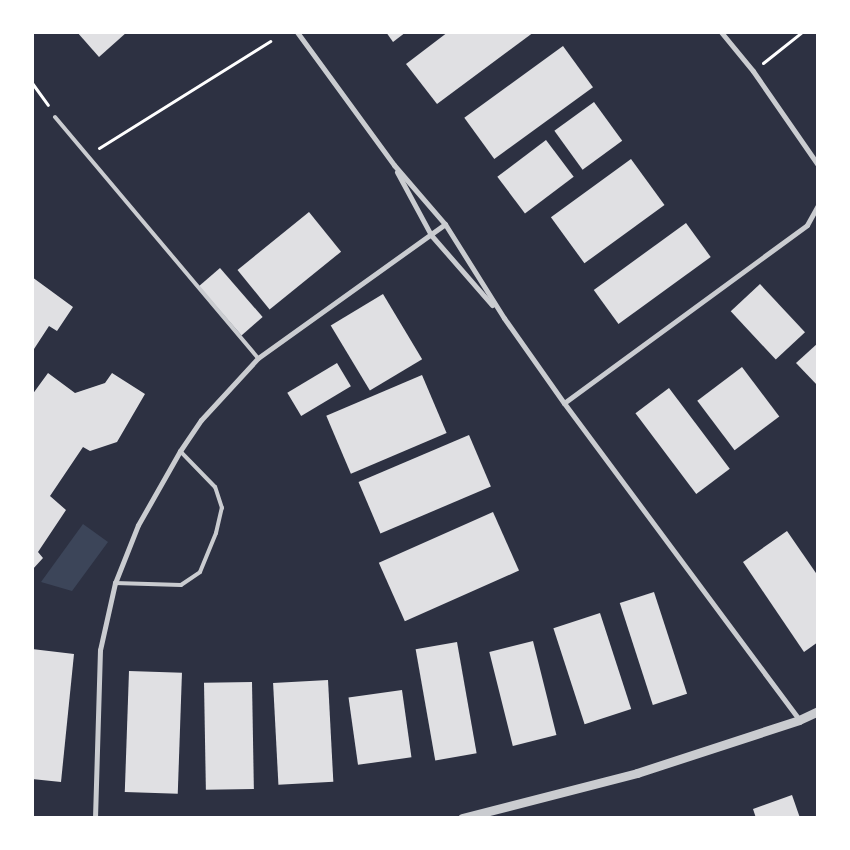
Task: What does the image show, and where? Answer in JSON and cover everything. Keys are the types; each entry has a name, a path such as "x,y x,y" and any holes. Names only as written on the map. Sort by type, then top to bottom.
{"street":[{"path":"297,32 394,165 445,224 504,318 564,403 799,720"},
{"path":"721,32 753,71 818,165"},
{"path":"394,165 431,235 504,318"},
{"path":"564,403 807,225 818,205"},
{"path":"95,818 100,650 116,583 138,525 180,451 201,420 258,358 445,224"},
{"path":"462,818 637,773 799,720 818,711"}],"lane":[{"path":"55,117 258,358"},
{"path":"116,583 181,585 200,572 216,533 222,508 215,487 180,451"}],"path":[{"path":"753,71 802,32"},
{"path":"86,156 270,41"},
{"path":"32,83 55,117"}],"shaded area":[{"path":"83,524 108,542 72,591 41,582"}],"building":[{"path":"77,32 127,32 99,57"},
{"path":"386,32 406,32 393,42"},
{"path":"448,32 534,32 437,104 406,64"},
{"path":"563,46 593,87 494,159 464,118"},
{"path":"594,102 622,141 583,170 554,131"},
{"path":"546,140 574,177 525,213 497,177"},
{"path":"631,159 665,205 584,263 551,217"},
{"path":"309,212 341,252 270,310 238,270"},
{"path":"686,223 711,257 618,324 594,290"},
{"path":"220,268 263,317 242,335 199,286"},
{"path":"32,277 73,307 57,331 49,326 34,349"},
{"path":"760,284 805,332 776,360 731,311"},
{"path":"383,294 422,359 370,391 331,325"},
{"path":"818,343 818,386 796,363"},
{"path":"337,363 351,386 301,416 287,393"},
{"path":"742,367 779,417 735,450 697,401"},
{"path":"48,373 75,393 105,383 112,373 145,394 117,442 90,451 83,447 50,496 66,510 38,552 43,558 32,570 32,395"},
{"path":"422,375 447,433 351,474 326,416"},
{"path":"669,388 730,469 696,494 635,413"},
{"path":"469,435 491,487 380,533 359,482"},
{"path":"493,512 519,570 405,621 379,563"},
{"path":"787,531 818,576 818,642 804,652 743,562"},
{"path":"654,592 687,694 653,705 620,603"},
{"path":"600,613 631,709 585,724 553,628"},
{"path":"533,641 556,735 513,746 489,652"},
{"path":"457,642 477,753 435,761 416,649"},
{"path":"32,649 74,654 61,782 32,779"},
{"path":"129,671 182,673 178,794 125,792"},
{"path":"328,680 333,782 278,785 273,683"},
{"path":"252,682 254,789 206,790 204,683"},
{"path":"402,690 411,757 358,765 349,698"},
{"path":"792,795 800,818 756,818 753,809"}]}
